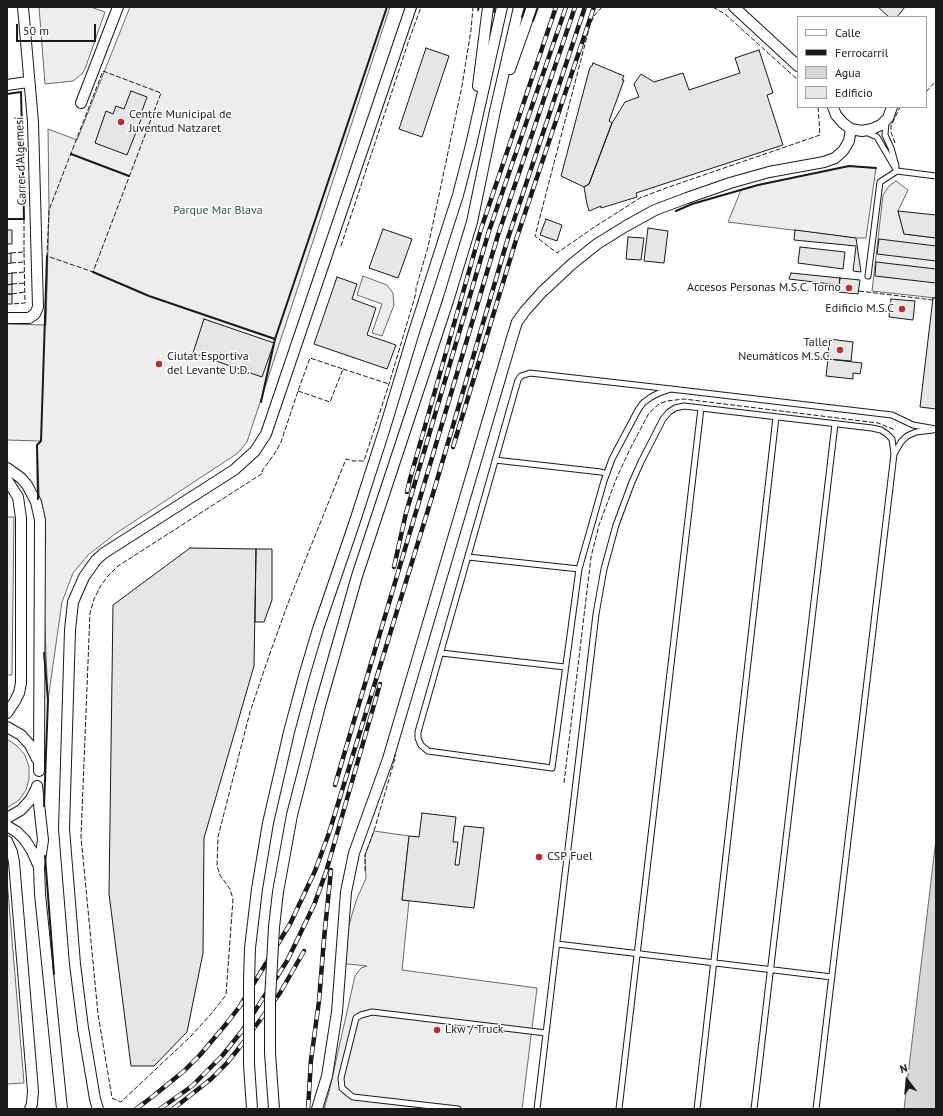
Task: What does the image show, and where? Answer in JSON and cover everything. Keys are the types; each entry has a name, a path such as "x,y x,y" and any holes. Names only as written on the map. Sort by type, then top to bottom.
{"street":[{"name":"Carrer d'Algemesí","path":"7,318 29,318 35,314 38,307 33,122 28,82 23,7"},
{"path":"80,103 118,7"},
{"path":"98,1109 83,1028 75,964 64,829 70,630 73,602 84,577 96,560 104,553 234,470 255,451 266,434 411,7"},
{"path":"471,145 488,7"},
{"path":"252,1109 249,1064 250,948 257,889 268,823 275,792 304,676 318,629 384,431 412,335 458,195 471,145 502,7"},
{"path":"274,1109 270,1053 270,1000 274,927 278,892 292,815 320,706 357,576 448,301 472,222 495,111 519,7"},
{"path":"495,111 532,7"},
{"path":"734,7 797,65"},
{"path":"787,55 797,61"},
{"path":"7,85 28,82"},
{"path":"833,108 836,115 842,123 856,130 872,129 881,125 888,118 892,108"},
{"path":"317,1109 326,1076 337,1012 346,892 354,853 388,759 517,322 525,310 542,292 572,264 597,244 626,226 655,210 730,183 769,172 824,162 834,158 843,151 856,130"},
{"path":"7,468 21,478 27,485 36,502 40,520 39,771 37,786 43,840 39,867 62,1109"},
{"path":"7,480 18,497 21,518 21,683 19,693 7,713"},
{"path":"7,728 21,735 30,744 37,757 39,771"},
{"path":"7,818 26,805 31,799 37,786"},
{"path":"7,826 17,832 25,840 39,867"},
{"path":"7,841 12,852 14,870 33,1091 30,1109"}],"lane":[{"path":"888,118 885,127 885,135 891,148 897,171"},
{"path":"856,130 877,137 897,171"},
{"path":"868,276 880,182 897,171 936,176"},
{"path":"671,390 659,393 643,403 622,439 607,474 579,569 552,768 428,751 421,745 418,738 418,732 518,380 526,374 530,373 892,415 913,425 936,429"},
{"path":"537,1109 596,614 602,577 609,548 632,482 663,419 675,408 684,406 880,430 892,439 894,454 816,1109"},
{"path":"619,1109 701,408"},
{"path":"697,1109 776,417"},
{"path":"754,1109 835,424"},
{"path":"894,454 901,442 908,436 916,432 936,429"},
{"path":"495,460 601,472 607,474"},
{"path":"468,557 579,569"},
{"path":"441,653 565,667"},
{"path":"557,944 832,977"},
{"path":"458,1109 353,1097 348,1094 342,1088 341,1078 356,1018 372,1012 546,1033"}],"shaded area":[{"path":"39,7 91,7 105,12 85,69 82,74 73,81 45,84"},
{"name":"Ciutat Esportiva del Levante U.D.","path":"130,7 390,7 247,442 238,453 115,534 88,555 73,573 62,602 48,700 37,445 40,441 7,440 7,324 46,325 49,210 48,129 77,140"},
{"path":"849,166 876,168 866,238 728,222 741,190"},
{"path":"896,181 908,190 898,211 904,234 936,238 936,298 872,291 883,195 889,186"},
{"path":"363,276 387,285 393,293 394,305 382,336 372,333 382,304 357,295"},
{"path":"7,517 14,517 12,675 7,675"},
{"path":"7,739 17,746 25,755 29,767 29,779 26,790 19,800 7,808"},
{"name":"Lkw / Truck","path":"374,831 409,836 402,900 409,901 402,970 537,988 522,1109 324,1109 355,976 361,968 367,966 338,963 356,901 366,878 365,855"},
{"path":"7,879 24,1083 7,1084"}],"water":[{"path":"936,839 936,1109 904,1109"}],"building":[{"path":"878,7 905,7 898,16 888,16"},
{"path":"426,48 449,56 422,137 399,129"},
{"path":"759,50 773,93 767,95 783,145 636,193 637,197 601,208 601,206 589,211 584,187 589,184 612,123 625,102 639,97 634,84 641,74 654,82 683,73 689,90 740,73 735,58"},
{"path":"593,63 624,76 622,80 624,80 609,121 612,123 589,184 584,187 561,176 590,67"},
{"name":"Centre Municipal de Juventud Natzaret","path":"131,91 147,97 142,111 144,112 127,155 95,143 106,111 113,114 116,106 124,109"},
{"path":"898,211 936,215 936,238 904,234"},
{"path":"546,219 562,225 557,241 540,235"},
{"path":"648,228 668,231 664,263 644,261"},
{"path":"383,229 412,239 398,278 369,268"},
{"path":"7,230 12,230 12,244 7,244"},
{"path":"795,230 856,238 861,272 853,271 856,246 794,240"},
{"path":"628,237 644,238 641,260 626,259"},
{"path":"879,239 936,246 936,261 877,254"},
{"path":"800,247 845,252 843,269 798,263"},
{"path":"11,253 11,263 7,264 7,254"},
{"path":"876,262 936,269 936,283 875,276"},
{"path":"12,273 12,284 7,285 7,274"},
{"path":"791,273 840,278 839,285 789,279"},
{"path":"337,277 357,284 352,299 376,308 367,335 396,345 387,369 314,344"},
{"name":"Accesos Personas M.S.C. Torno","path":"840,278 860,280 858,294 838,292"},
{"path":"12,284 12,294 7,294 7,285"},
{"path":"7,294 12,294 12,304 7,304"},
{"path":"933,298 936,298 936,409 920,407"},
{"name":"Edificio M.S.C","path":"891,299 915,301 913,320 889,317"},
{"path":"204,319 274,343 262,377 193,353"},
{"name":"Taller Neumáticos M.S.C.","path":"829,339 853,342 851,361 828,359"},
{"path":"828,359 862,363 860,374 853,373 853,379 826,376"},
{"path":"190,548 256,549 254,666 204,838 203,953 187,1032 154,1066 131,1066 109,894 113,605"},
{"path":"256,549 272,549 272,600 264,622 255,622"},
{"path":"422,813 456,817 453,842 458,842 455,865 459,865 464,826 484,828 474,908 402,900 409,836 419,837"}],"railway":[{"path":"407,492 481,229 556,7"},
{"path":"394,567 406,513 489,231 566,7"},
{"path":"335,785 498,235 575,7"},
{"path":"136,1109 184,1071 200,1055 240,1006 290,924 315,871 329,833 435,487 508,238 585,7"},
{"path":"453,447 516,240 594,7"},
{"path":"160,1109 192,1086 222,1056 242,1031 287,961 314,905 326,872 380,684"},
{"path":"308,1109 311,1060 319,1001 331,870"},
{"path":"173,1109 211,1079 227,1063 280,993 304,951"}],"fence":[{"path":"341,246 421,7"},
{"path":"298,391 330,402 343,369 310,358 298,391 281,442 262,471 263,473 118,566 100,587 94,599 90,613 81,837 98,1014 112,1098 121,1102 191,1036 226,995 233,899 230,889 220,875 217,866 218,837 250,712 290,598 346,459 364,461 389,384 428,247 462,86 473,7"},
{"path":"602,7 594,16 590,25 535,236 557,253 640,198 820,135 818,108"},
{"path":"713,7 725,14 797,79"},
{"path":"103,71 161,93 93,272 47,256 49,210 103,71"},
{"path":"927,91 936,81"},
{"path":"895,143 891,132 891,126 900,108"},
{"path":"24,219 24,252"},
{"path":"11,253 24,252 25,303 12,304"},
{"path":"11,263 24,262"},
{"path":"12,273 25,272"},
{"path":"12,284 25,283"},
{"path":"859,291 933,300"},
{"path":"12,294 25,292"},
{"path":"343,369 389,384"},
{"path":"564,783 591,557 599,525 617,477 649,413 659,404 667,401 684,399 878,423 895,430"},
{"path":"365,871 365,855 374,831 396,755"}],"wall":[{"path":"261,402 275,339 387,7"},
{"path":"494,12 495,7"},
{"path":"522,17 525,7"},
{"path":"533,21 538,7"},
{"path":"7,94 21,92 24,219 7,219"},
{"path":"71,154 129,176"},
{"path":"676,211 692,204 758,185 849,166 876,168"},
{"path":"38,499 37,445 41,441 47,256"},
{"path":"93,272 149,296 275,339"},
{"path":"44,653 48,700 44,806"},
{"path":"45,856 54,974"}],"place":[{"name":"Centre Municipal de Juventud Natzaret","path":"121,122"},
{"name":"Accesos Personas M.S.C. Torno","path":"849,288"},
{"name":"Edificio M.S.C","path":"902,309"},
{"name":"Taller Neumáticos M.S.C.","path":"840,350"},
{"name":"Ciutat Esportiva del Levante U.D.","path":"159,364"},
{"name":"CSP Fuel","path":"539,857"},
{"name":"Lkw / Truck","path":"437,1030"}],"park label":[{"name":"Parque Mar Blava","path":"218,211"}]}
